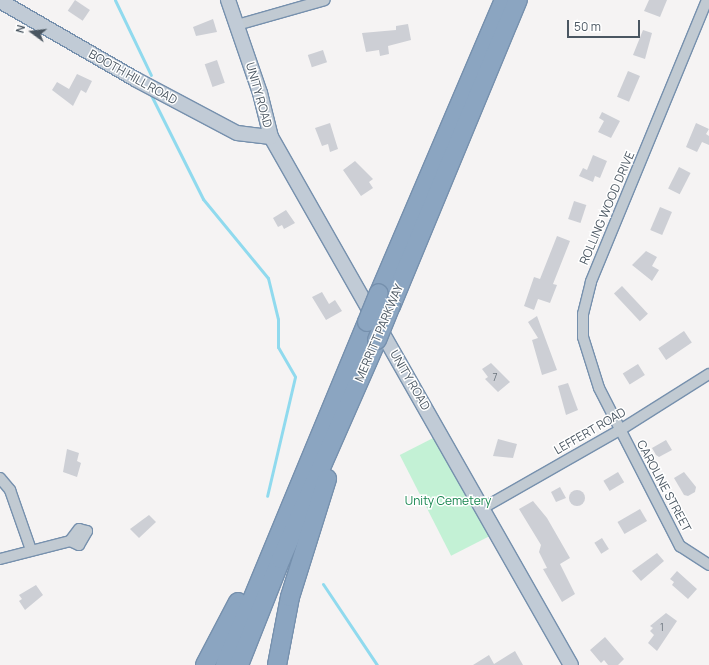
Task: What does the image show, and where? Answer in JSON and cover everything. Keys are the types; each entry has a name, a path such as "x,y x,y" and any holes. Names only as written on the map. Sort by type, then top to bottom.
{"highway":[{"name":"MERRITT PARKWAY","path":"239,665 281,559 377,340 385,299 504,0"},
{"name":"MERRITT PARKWAY","path":"225,665 279,528 367,322 385,299 518,0"},
{"path":"277,665 290,597 359,381"},
{"path":"205,665 254,565 279,528"}],"main road":[{"name":"UNITY ROAD","path":"228,0 271,137 571,665"},
{"name":"BOOTH HILL ROAD","path":"0,1 237,133 271,137"}],"street":[{"path":"237,25 325,0"},
{"name":"ROLLING WOOD DRIVE","path":"620,430 599,388 582,337 583,314 591,282 707,0"},
{"name":"LEFFERT ROAD","path":"483,508 620,430 709,374"},
{"name":"CAROLINE STREET","path":"620,430 680,546 709,565"},
{"path":"0,478 10,490 31,550"},
{"path":"0,559 70,541"}],"green space":[{"name":"Unity Cemetery","path":"439,435 490,536 451,556 400,455"}],"building":[{"path":"75,0 90,10 83,21 68,11"},
{"path":"649,0 667,0 660,17 644,11"},
{"path":"213,19 217,32 196,36 193,27"},
{"path":"408,24 411,40 388,46 389,54 380,56 379,50 366,52 362,33 396,30 396,26"},
{"path":"643,30 652,33 645,59 633,55"},
{"path":"323,50 327,62 312,67 308,55"},
{"path":"217,60 225,83 213,87 205,64"},
{"path":"628,71 640,76 629,102 617,97"},
{"path":"77,74 92,81 86,93 81,90 73,106 52,90 57,82 69,89"},
{"path":"602,112 620,121 611,138 598,132 604,121 599,118"},
{"path":"330,123 338,149 330,152 328,144 322,146 315,128"},
{"path":"696,123 709,129 706,134 709,136 709,145 702,142 697,152 686,147"},
{"path":"593,155 607,161 600,178 595,176 593,182 579,176 583,168 587,170"},
{"path":"355,161 373,179 369,182 373,188 361,196 343,170"},
{"path":"679,167 691,173 680,194 668,188"},
{"path":"574,201 586,205 580,223 568,219"},
{"path":"660,207 672,212 662,235 650,230"},
{"path":"286,210 295,223 284,229 282,225 278,227 273,218"},
{"path":"557,236 570,241 553,284 557,285 550,303 538,299 534,310 524,306 534,277 540,279"},
{"path":"646,251 657,257 652,266 659,270 652,281 632,265"},
{"path":"622,286 648,314 640,321 614,294"},
{"path":"322,292 329,304 335,300 342,311 326,320 312,297"},
{"path":"537,316 557,370 542,375 532,340 538,338 528,322"},
{"path":"684,331 692,343 666,360 658,348"},
{"path":"491,363 510,382 498,392 485,379 488,377 482,369"},
{"path":"638,364 645,375 630,385 623,374"},
{"path":"568,383 578,410 566,415 558,386"},
{"path":"498,439 517,444 513,458 493,456"},
{"path":"666,440 672,450 659,457 652,448"},
{"path":"67,449 79,453 77,461 81,463 77,477 63,472"},
{"path":"618,472 624,482 610,491 603,481"},
{"path":"684,472 696,487 695,492 688,496 684,495 674,478"},
{"path":"560,487 566,498 556,502 551,492"},
{"path":"577,490 583,492 585,498 583,504 577,506 571,504 569,498 571,492"},
{"path":"533,501 547,518 570,558 560,564 575,594 562,602 543,569 547,568 539,552 541,545 519,509"},
{"path":"640,509 647,521 624,534 617,522"},
{"path":"149,515 156,522 139,538 130,529"},
{"path":"602,538 609,549 601,554 594,543"},
{"path":"657,553 664,561 641,581 632,571"},
{"path":"677,571 697,589 688,599 672,585 674,582 670,579"},
{"path":"36,585 43,595 25,610 19,601 22,599 19,595"},
{"path":"666,613 677,621 657,651 648,643 654,635 650,631 653,628 650,626"},
{"path":"605,637 624,659 618,665 608,665 604,660 601,663 590,650"},
{"path":"515,651 523,665 473,665 489,655 494,664"}],"waterway":[{"path":"115,0 151,75"},
{"path":"151,95 203,199 268,278 278,319 278,347 295,377 267,496"},
{"path":"323,584 377,665"}]}
